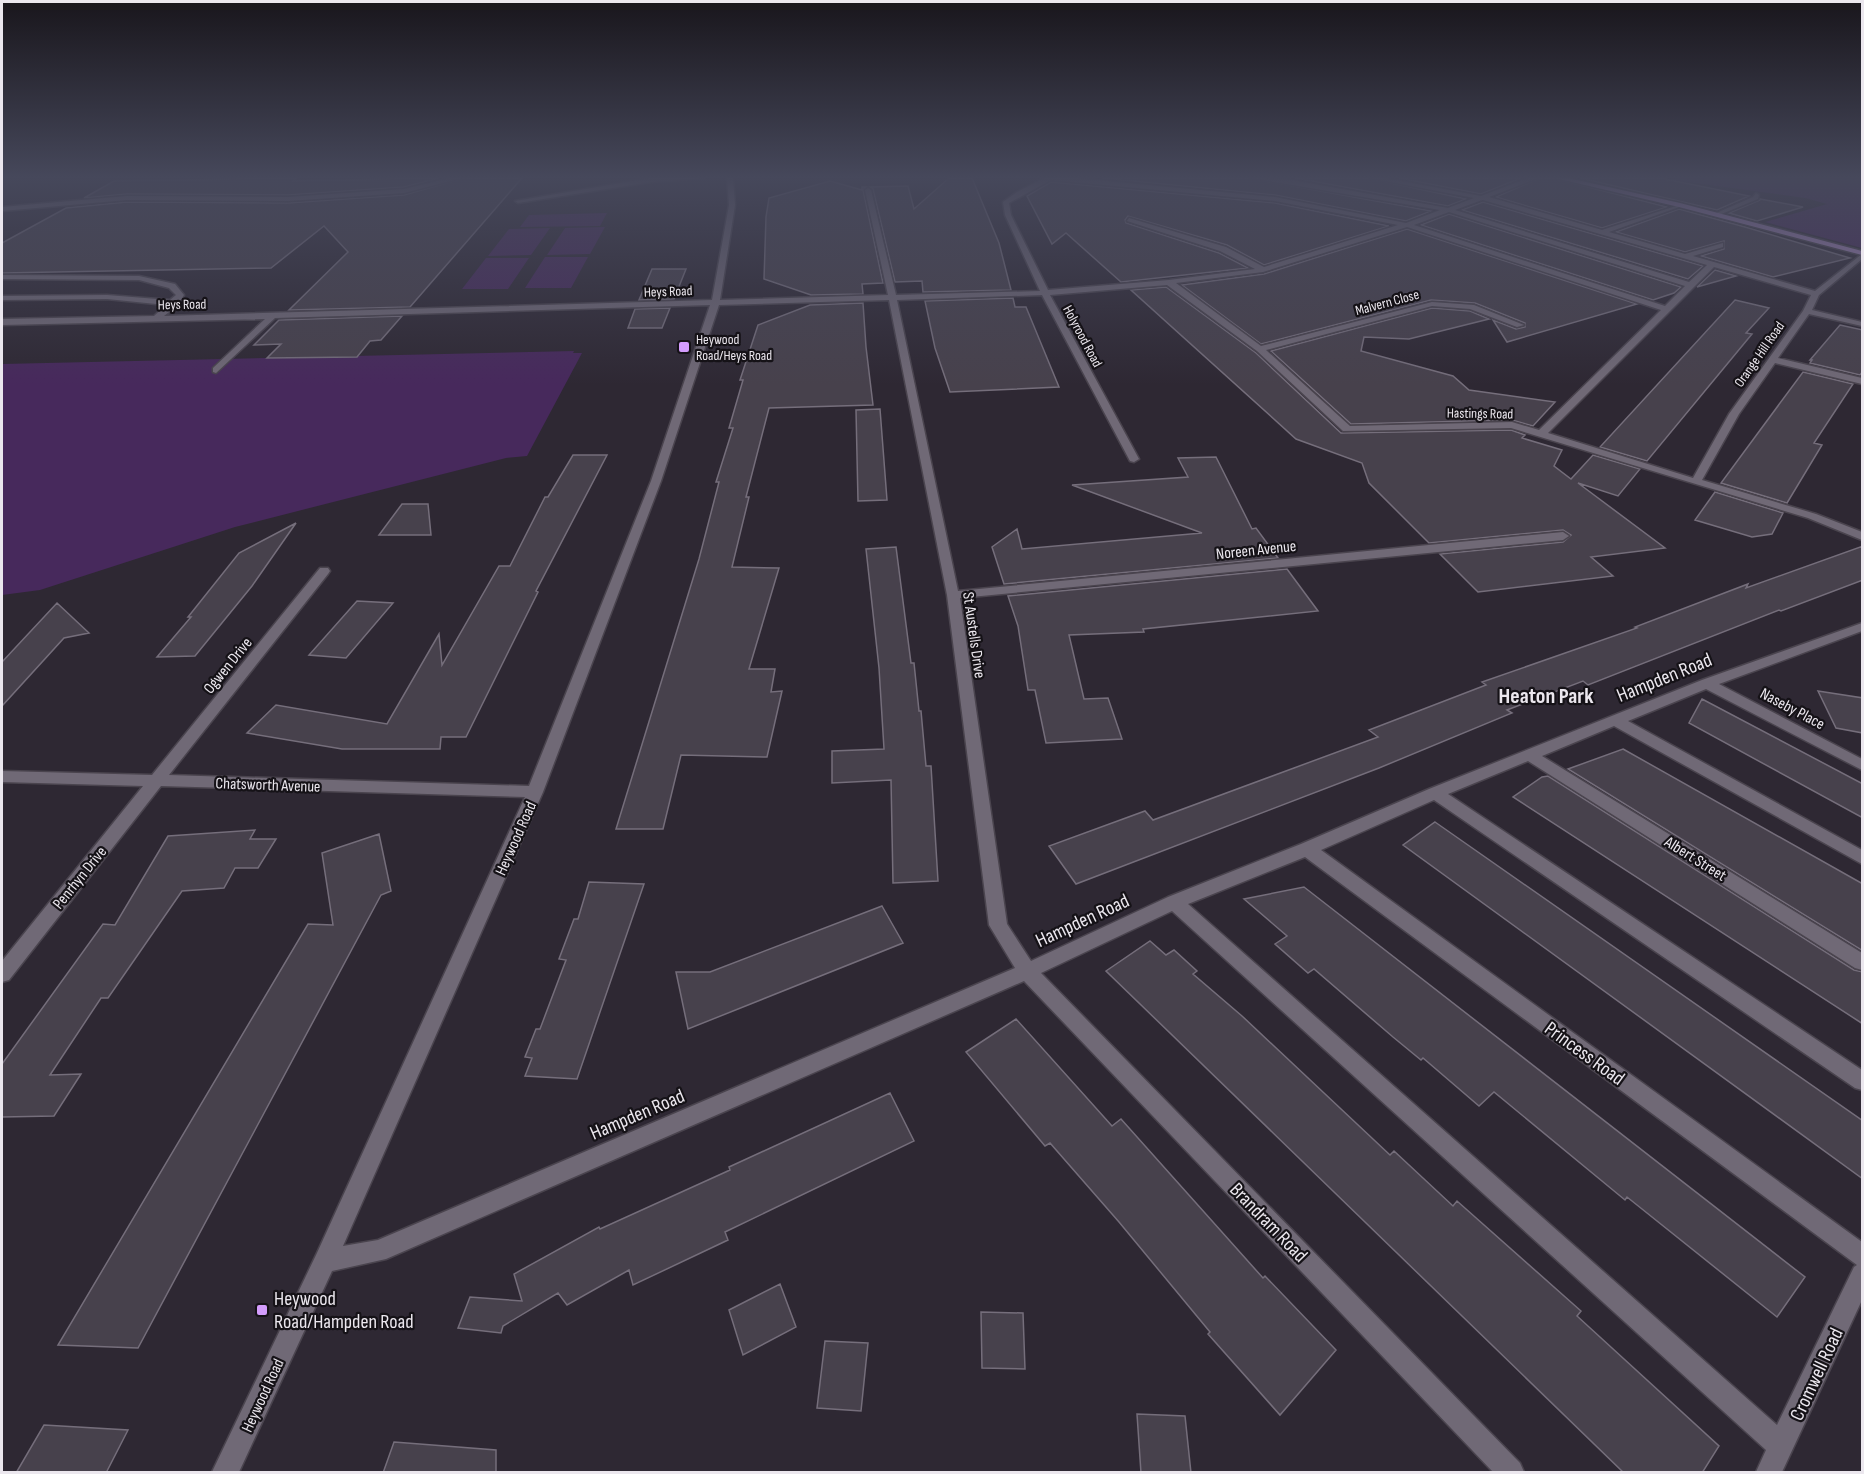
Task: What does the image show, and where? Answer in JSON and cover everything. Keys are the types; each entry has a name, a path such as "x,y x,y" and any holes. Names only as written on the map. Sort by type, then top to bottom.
{"main road":[{"path":"1834,247 1863,255"}],"street":[{"name":"Heywood Road","path":"225,1473 325,1261 535,792 656,481 715,304 725,247"},
{"name":"St Austells Drive","path":"881,247 953,595 998,925 1027,971"},
{"name":"Holyrood Road","path":"1023,247 1045,293 1134,459"},
{"path":"1216,247 1263,270"},
{"name":"Heys Road","path":"2,322 715,304 1045,293 1169,282 1263,270 1337,247"},
{"path":"1474,247 1667,309"},
{"path":"1567,247 1690,285"},
{"path":"1654,247 1816,294"},
{"path":"1686,256 1714,247"},
{"name":"Orange Hill Road","path":"1696,482 1734,414 1807,311 1816,294 1863,255"},
{"path":"1542,434 1712,264"},
{"path":"2,277 139,278 172,286 180,295 175,303 157,318"},
{"name":"Hastings Road","path":"1169,282 1260,349 1347,429 1512,425 1812,516 1863,536"},
{"path":"2,298 107,297 175,303"},
{"name":"Malvern Close","path":"1260,349 1432,304 1472,307 1520,325"},
{"path":"1807,311 1863,324"},
{"path":"216,370 273,316"},
{"path":"1771,359 1863,381"},
{"name":"Noreen Avenue","path":"953,595 1563,536"},
{"name":"Ogwen Drive","path":"157,780 324,571"},
{"name":"Hampden Road","path":"325,1261 378,1251 1027,971 1174,902 1707,683 1862,627"},
{"name":"Naseby Place","path":"1707,683 1863,765"},
{"path":"1615,720 1863,858"},
{"name":"Albert Street","path":"1530,755 1863,962"},
{"name":"Chatsworth Avenue","path":"2,776 535,792"},
{"name":"Penrhyn Drive","path":"2,974 157,780"},
{"path":"1435,793 1863,1081"},
{"name":"Princess Road","path":"1307,849 1863,1256"},
{"path":"1174,902 1781,1446"},
{"name":"Brandram Road","path":"1027,971 1511,1473"},
{"name":"Cromwell Road","path":"1769,1473 1863,1275"}],"shaded area":[{"path":"495,247 537,247 531,255 488,256"},
{"path":"552,247 594,247 590,254 547,255"},
{"path":"545,257 588,257 571,288 525,288"},
{"path":"486,258 529,258 508,289 462,289"},
{"path":"574,351 573,353 582,353 527,456 506,458 235,527 40,590 2,595 2,364"}],"building":[{"path":"2,247 298,247 271,268 2,273"},
{"path":"343,247 462,247 410,307 289,310 348,252"},
{"path":"765,247 875,247 883,283 862,284 863,294 811,295 764,279"},
{"path":"887,247 1000,247 1011,290 923,292 922,281 895,282"},
{"path":"1081,247 1200,247 1219,253 1248,268 1121,282"},
{"path":"1230,247 1322,247 1264,265"},
{"path":"1350,247 1462,247 1637,304 1507,342 1493,320 1516,329 1525,327 1525,323 1475,303 1431,300 1261,344 1182,285 1264,274"},
{"path":"1488,247 1553,247 1681,287 1674,293 1653,300"},
{"path":"1582,247 1637,247 1703,266 1688,279"},
{"path":"1667,247 1703,247 1685,252"},
{"path":"1724,247 1812,247 1850,258 1773,277 1701,256 1724,249"},
{"path":"652,269 686,269 674,299 639,300"},
{"path":"1715,270 1736,276 1697,287"},
{"path":"1166,287 1256,353 1341,433 1511,430 1525,435 1522,438 1562,450 1554,466 1571,479 1593,455 1640,469 1618,496 1578,483 1665,548 1591,557 1613,576 1478,592 1440,554 1563,542 1571,535 1563,530 1429,543 1369,483 1362,463 1296,439 1131,290"},
{"path":"1013,298 1015,307 1026,307 1059,387 950,392 935,348 925,301"},
{"path":"1735,300 1769,308 1746,333 1752,334 1647,461 1600,447"},
{"path":"863,303 873,405 769,408 746,497 749,497 732,567 779,568 749,669 775,669 771,692 782,691 767,757 681,755 663,829 616,829 699,559 719,482 716,482 733,428 729,428 743,380 740,380 758,325 810,305"},
{"path":"670,308 662,328 628,328 635,309"},
{"path":"1432,308 1470,311 1489,319 1409,339 1364,337 1361,351 1453,376 1469,390 1555,402 1533,426 1512,420 1351,424 1271,351"},
{"path":"402,316 381,340 370,341 357,357 267,358 281,344 254,345 279,320"},
{"path":"1840,325 1863,330 1863,371 1860,375 1810,363 1812,360 1810,360"},
{"path":"1803,372 1853,384 1814,443 1822,445 1787,503 1721,483"},
{"path":"880,409 887,500 858,501 856,410"},
{"path":"573,455 607,455 536,591 538,592 466,737 441,737 440,749 342,749 247,733 276,705 387,724 439,634 442,665 499,566 510,566 545,497 548,497"},
{"path":"1216,457 1252,529 1256,528 1278,558 1004,584 992,547 1017,529 1022,549 1202,533 1072,485 1188,477 1178,458"},
{"path":"1715,492 1783,513 1772,534 1752,537 1695,520"},
{"path":"402,504 428,504 431,535 379,535"},
{"path":"296,523 252,586 195,656 157,657 191,617 188,617 239,553"},
{"path":"1863,546 1863,580 1779,610 1588,685 1583,681 1507,710 1512,713 1379,768 1076,884 1049,846 1145,811 1153,820 1378,737 1369,730 1486,685 1482,682 1637,628 1635,627 1748,584 1746,588"},
{"path":"896,547 911,663 914,663 919,711 921,711 926,766 931,766 938,881 893,883 891,780 832,783 832,751 884,749 879,668 866,549"},
{"path":"1287,569 1318,611 1143,629 1144,632 1069,635 1084,699 1108,698 1122,739 1046,743 1035,690 1028,690 1018,626 1008,596"},
{"path":"357,601 393,603 346,658 309,655"},
{"path":"57,603 89,633 64,638 2,706 2,662"},
{"path":"1818,691 1863,698 1863,733 1836,728"},
{"path":"1702,699 1863,784 1863,818 1689,723"},
{"path":"1623,749 1863,884 1863,951 1568,769"},
{"path":"1548,776 1854,970 1863,972 1863,1024 1513,797 1542,777"},
{"path":"1435,822 1863,1121 1863,1179 1403,845"},
{"path":"255,830 250,839 276,839 258,868 235,868 224,888 182,891 108,998 101,998 50,1075 81,1074 54,1116 2,1117 2,1064 103,924 115,925 168,836"},
{"path":"379,834 391,891 381,895 138,1348 58,1345 308,924 333,925 322,853"},
{"path":"589,882 644,884 577,1079 525,1076 532,1058 525,1057 536,1029 540,1029 566,960 559,959 574,919 578,919"},
{"path":"1304,887 1805,1277 1777,1317 1627,1197 1625,1200 1494,1092 1479,1106 1423,1058 1421,1060 1393,1037 1314,969 1308,973 1275,944 1287,936 1244,899"},
{"path":"882,906 903,943 688,1029 676,972 710,972"},
{"path":"1150,941 1166,955 1174,950 1197,971 1193,974 1242,1016 1390,1155 1394,1151 1453,1206 1457,1201 1581,1311 1577,1316 1719,1446 1702,1473 1624,1473 1106,971"},
{"path":"1016,1019 1112,1126 1121,1119 1263,1278 1265,1276 1336,1350 1280,1415 1208,1334 1210,1332 1119,1222 1050,1143 1045,1146 966,1052"},
{"path":"890,1093 914,1141 725,1232 728,1240 633,1285 629,1270 567,1305 558,1293 503,1326 501,1333 458,1328 470,1297 522,1301 514,1274 599,1227 600,1229 730,1170 729,1167"},
{"path":"780,1284 796,1327 743,1355 729,1310"},
{"path":"981,1312 1023,1313 1025,1369 982,1368"},
{"path":"825,1341 868,1343 861,1411 817,1408"},
{"path":"1137,1414 1185,1416 1191,1473 1141,1473"},
{"path":"44,1425 128,1430 106,1473 16,1473"},
{"path":"394,1442 496,1450 496,1473 383,1473"}],"place":[{"name":"Heywood Road/Heys Road","path":"684,347"},
{"name":"Heywood Road/Hampden Road","path":"262,1310"}],"district":[{"name":"Heaton Park","path":"1546,695"}]}
